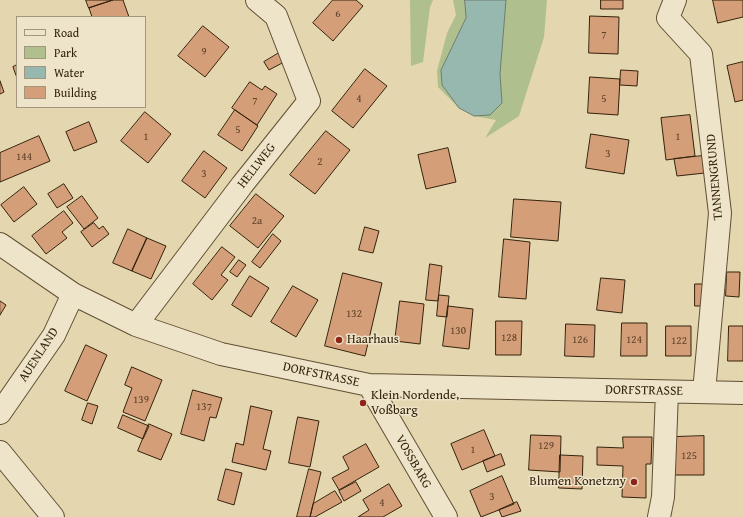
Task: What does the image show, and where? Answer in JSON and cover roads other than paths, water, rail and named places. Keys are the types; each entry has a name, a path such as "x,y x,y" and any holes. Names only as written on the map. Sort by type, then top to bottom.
{"street":[{"name":"HELLWEG","path":"136,325 242,185 309,101 276,16 257,0"},
{"name":"TANNENGRUND","path":"675,0 668,18 701,54 720,213 704,392"},
{"name":"DORFSTRASSE","path":"0,244 73,294 136,325 221,354 369,385 743,393"},
{"name":"AUENLAND","path":"0,413 54,335 73,294"},
{"name":"VOSSBARG","path":"369,385 446,517"},
{"path":"659,517 663,497 667,392"},
{"path":"0,452 53,517"}],"water":[{"path":"465,0 506,0 500,74 502,103 490,115 474,116 459,108 442,85 441,70 466,18"}],"place":[{"name":"Haarhaus","path":"339,340"},
{"name":"Klein Nordende, Voßbarg","path":"363,403"},
{"name":"Blumen Konetzny","path":"634,482"}]}
